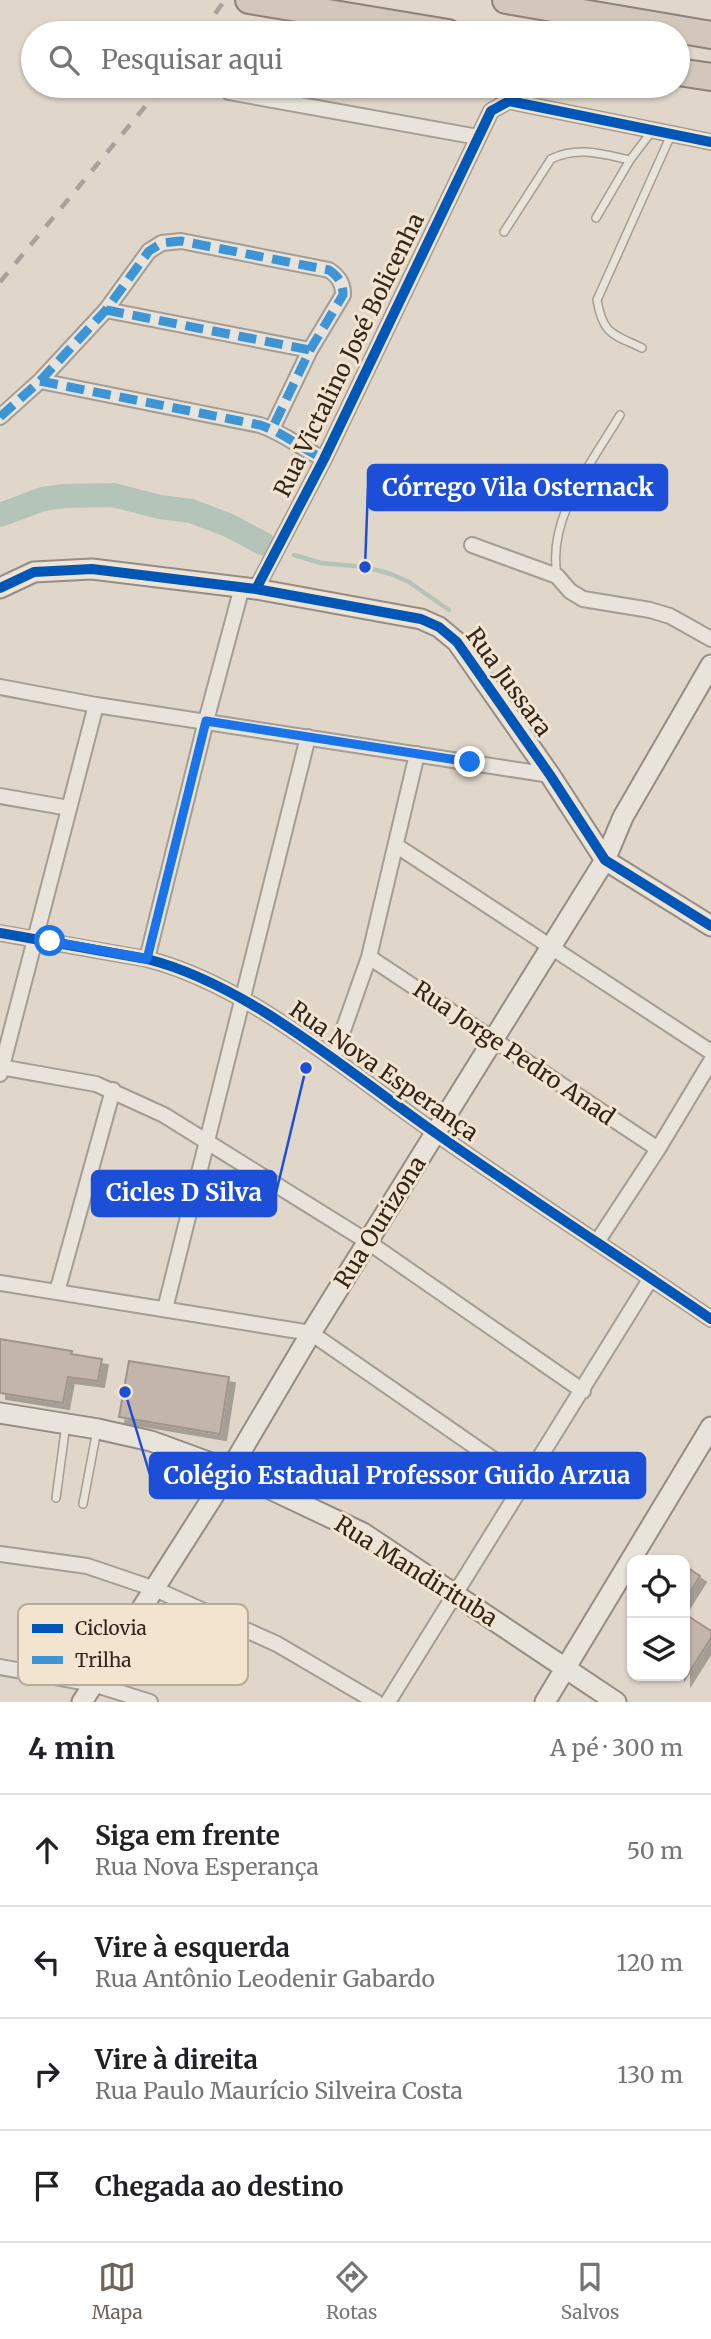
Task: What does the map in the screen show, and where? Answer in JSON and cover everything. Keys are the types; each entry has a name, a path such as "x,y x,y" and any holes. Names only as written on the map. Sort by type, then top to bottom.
{"highway":[{"path":"249,0 376,21"},
{"path":"506,0 633,21"},
{"path":"690,31 711,34"},
{"path":"690,74 711,77"}],"street":[{"path":"262,98 478,137"},
{"name":"Rua Victalino José Bolicenha","path":"147,959 206,721 249,588 324,459 491,111 509,101 711,142"},
{"path":"0,417 40,381 106,310 149,251 162,243 181,241 330,270 343,285 343,295 310,351 272,429"},
{"path":"106,310 310,351"},
{"path":"40,381 272,429 324,459"},
{"path":"472,545 557,576 570,592 583,599 670,616 711,639"},
{"name":"Rua Jussara","path":"0,588 34,572 92,569 249,588 421,619 439,627 457,642 550,775 605,860 711,926"},
{"name":"Rua Ourizona","path":"145,1604 605,860 623,817 711,665"},
{"path":"0,687 96,705 550,775"},
{"path":"96,705 1,1070 96,1084 163,1115 368,1242 583,1391"},
{"path":"165,1310 308,737"},
{"path":"333,1059 369,957 397,846 416,754"},
{"path":"0,796 69,808"},
{"path":"397,846 711,1052"},
{"name":"Rua Nova Esperança","path":"0,933 147,959 219,986 301,1036 435,1133 711,1319"},
{"name":"Rua Jorge Pedro Anad","path":"369,957 658,1149"},
{"path":"597,1242 711,1061"},
{"path":"57,1292 113,1090"},
{"path":"388,1702 651,1278"},
{"path":"0,1283 311,1333 526,1482"},
{"name":"Rua Mandirituba","path":"0,1413 66,1423 152,1441 230,1470 363,1532 616,1702"},
{"path":"545,1702 711,1427"},
{"path":"0,1554 87,1566 155,1589 188,1604"},
{"path":"248,1631 277,1644 376,1702"},
{"path":"0,1667 18,1670"},
{"name":"Rua Ourizona","path":"82,1702 92,1685"},
{"path":"96,1685 150,1702"}],"lane":[{"path":"596,218 630,160 652,130"},
{"path":"642,348 607,330 600,319 597,300 671,134"},
{"path":"504,232 551,159 563,153 581,150 630,160"},
{"path":"557,576 554,558 560,523 570,500 620,415"},
{"path":"56,1498 66,1423"},
{"path":"83,1504 98,1429"}],"building":[{"path":"0,1339 102,1359 98,1381 68,1377 63,1403 0,1393"},
{"path":"129,1361 229,1377 220,1434 119,1417"},
{"path":"690,1569 700,1576 690,1592"},
{"path":"690,1617 711,1631 711,1638 690,1671"}],"waterway":[{"path":"0,515 43,499 113,495 160,507 191,511 228,525 264,544"},
{"path":"294,555 321,563 365,567 391,574 409,582 449,610"}],"railway":[{"path":"210,21 225,0"},
{"path":"0,282 152,98"}],"marked path":[{"path":"0,417 40,381 106,310 149,251 162,243 181,241 329,270 340,281 343,295 310,350 272,429"},
{"path":"106,310 310,350"},
{"path":"40,381 260,425 324,459"}],"cycle path":[{"path":"256,589 324,459 491,111 509,101 711,142"},
{"path":"0,588 34,572 92,569 256,589 421,619 439,627 457,642 550,775 605,860 711,926"},
{"path":"0,933 147,959 224,989 298,1034 471,1157 711,1319"}],"place":[{"name":"Córrego Vila Osternack","path":"365,567"},
{"name":"Cicles D Silva","path":"306,1068"},
{"name":"Colégio Estadual Professor Guido Arzua","path":"125,1392"}],"route":[{"path":"50,941 147,959 206,721 470,762"}]}
